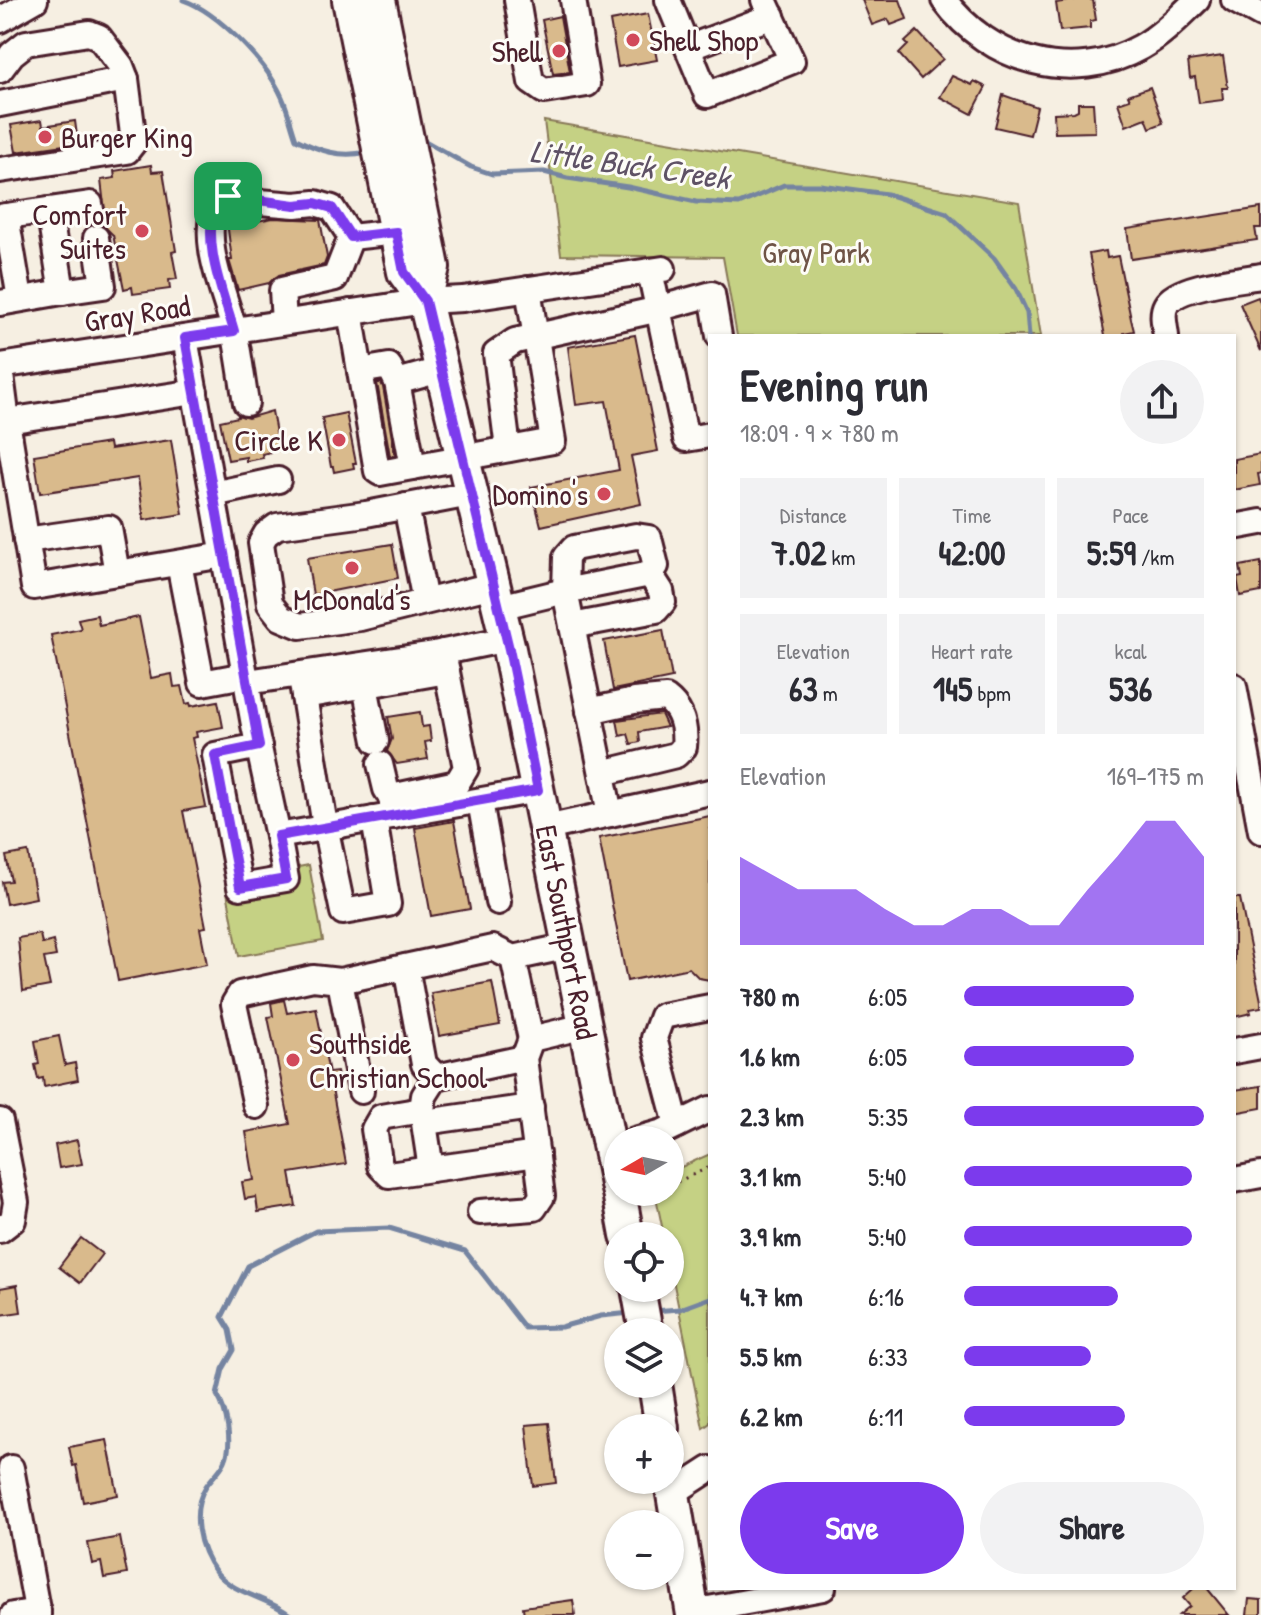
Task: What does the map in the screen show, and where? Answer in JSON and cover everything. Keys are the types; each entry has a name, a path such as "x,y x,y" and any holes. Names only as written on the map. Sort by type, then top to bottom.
{"main road":[{"name":"East Southport Road","path":"349,0 417,190 433,267 425,301"},
{"name":"East Southport Road","path":"379,0 386,184 404,272 425,301 507,639 585,1026 616,1126"},
{"path":"673,1494 692,1613"}],"street":[{"path":"517,0 531,82 544,91 587,84 573,0"},
{"path":"668,0 707,95 792,61 768,8 688,48"},
{"path":"944,0 964,23 1000,49 1027,60 1071,66 1109,61 1136,50 1161,33 1197,0"},
{"path":"1234,0 1261,15"},
{"path":"15,7 33,42"},
{"path":"0,70 12,54 26,43 89,33 99,37 121,66 126,79 134,142 127,151 0,170"},
{"path":"0,104 126,79"},
{"path":"246,403 234,331 214,259 212,224 216,202 228,196 295,205 315,203 332,208 351,237"},
{"path":"91,210 90,204 3,217 10,301 103,286 96,238"},
{"path":"49,210 62,292"},
{"path":"351,237 396,232"},
{"path":"284,322 282,290 335,278 351,237"},
{"name":"Gray Road","path":"0,367 350,312 463,299 656,270 660,308"},
{"path":"1166,334 1164,311 1179,292 1261,276"},
{"path":"350,312 377,471 413,467 553,441 528,289"},
{"path":"508,449 496,354 515,341 712,294 719,334"},
{"path":"660,308 686,439 708,435"},
{"path":"185,338 246,678 286,879 240,887 215,755 259,746"},
{"path":"360,371 389,366 397,382 413,467"},
{"path":"0,367 34,587 224,555"},
{"path":"397,382 440,370"},
{"path":"7,421 195,392"},
{"path":"213,494 278,480"},
{"path":"470,494 277,526 266,534 261,543 270,604 274,613 300,626 360,618 425,601 565,591 650,574 656,566 649,538 636,536 574,548 566,557 565,591 610,814"},
{"path":"406,506 425,601"},
{"path":"1236,527 1261,522"},
{"path":"26,540 109,528 117,573"},
{"path":"179,563 202,683 246,678 303,685 365,686 507,639"},
{"path":"572,626 656,610 663,602 661,591 650,574"},
{"path":"303,685 445,662"},
{"path":"278,836 386,811 457,783 466,768 445,662"},
{"path":"303,685 325,826 343,912 388,904 386,789 365,686"},
{"path":"1244,697 1261,831"},
{"path":"589,711 666,698 674,704 683,725 684,747 676,755 602,773"},
{"path":"386,811 480,801 538,790"},
{"path":"546,828 708,792"},
{"path":"480,801 498,902"},
{"path":"256,1106 234,1004 240,994 313,978 340,981 493,948 513,958 569,946"},
{"path":"480,1212 534,1208 542,1196 531,1107 528,1049 513,958"},
{"path":"406,967 424,1064 436,1077"},
{"path":"340,981 361,1091"},
{"path":"677,1125 654,1038 662,1016 708,1007"},
{"path":"431,1169 424,1096 436,1077 528,1049 585,1026"},
{"path":"1236,1051 1261,1046"},
{"path":"531,1107 381,1117 374,1129 380,1166 389,1175 537,1154"},
{"path":"674,1126 708,1110"},
{"path":"0,1121 16,1202 13,1220 0,1230"},
{"path":"1236,1180 1261,1175"},
{"path":"11,1468 38,1613 13,1615"},
{"path":"684,1479 708,1470"},
{"path":"692,1613 813,1590"}],"path":[{"path":"684,1179 708,1168"}],"green space":[{"name":"Gray Park","path":"544,121 1019,202 1041,334 737,334 723,257 561,255"},
{"path":"309,865 323,941 239,956 225,881"},
{"path":"708,1155 708,1424 703,1428 684,1334 684,1318 681,1318 677,1302 684,1302 684,1222 661,1222 658,1206 684,1206 684,1166"}],"building":[{"path":"862,0 900,0 907,19 891,25 888,19 872,25"},
{"path":"1093,0 1096,20 1090,21 1090,28 1060,31 1056,3"},
{"name":"Shell Shop","path":"648,14 657,60 618,67 610,21"},
{"name":"Shell","path":"560,16 570,72 553,74 542,20"},
{"path":"917,31 943,59 921,79 899,54 908,45 905,42"},
{"path":"1223,56 1228,88 1222,88 1223,100 1199,103 1195,77 1190,78 1188,61"},
{"path":"952,76 972,85 974,81 986,87 972,114 940,97"},
{"path":"1150,87 1163,123 1150,128 1146,118 1126,126 1118,103 1130,99 1128,95"},
{"path":"1003,95 1037,107 1030,135 995,127"},
{"path":"1078,103 1093,103 1095,132 1055,133 1054,113 1074,112 1078,110"},
{"name":"Burger King","path":"42,120 43,126 75,121 78,143 16,152 11,125"},
{"name":"Comfort Suites","path":"151,165 152,172 163,171 176,251 172,252 177,279 169,280 170,289 133,294 132,287 124,289 113,235 97,223 105,214 101,180 115,178 114,171"},
{"path":"1261,208 1261,228 1255,228 1257,240 1131,259 1127,229"},
{"path":"251,216 252,222 273,218 320,220 327,257 324,265 279,275 269,283 238,290 229,260 232,260 227,222"},
{"path":"1106,251 1107,258 1118,256 1134,331 1105,334 1089,254"},
{"path":"1258,297 1261,305 1261,351 1240,304"},
{"path":"635,335 658,451 631,456 641,504 541,526 531,487 619,470 606,401 576,405 568,347"},
{"path":"377,383 383,387 395,455 390,456"},
{"path":"272,411 279,450 262,454 263,458 228,460 220,421 238,415 248,418"},
{"name":"Circle K","path":"346,413 356,463 353,463 354,468 334,472 322,418"},
{"path":"171,440 183,514 144,520 138,478 40,493 34,455 109,443 110,449"},
{"path":"1261,454 1260,485 1236,490 1236,459"},
{"name":"McDonald's","path":"392,544 398,578 313,595 307,558"},
{"path":"1261,562 1261,592 1240,596 1237,578 1242,577 1240,566"},
{"path":"97,615 99,625 139,617 151,678 172,674 174,687 182,686 186,704 190,703 191,706 218,701 223,727 196,732 197,737 192,738 206,807 183,811 206,927 200,928 207,964 118,981 51,635 81,629 78,619"},
{"path":"663,630 672,678 613,690 604,641"},
{"path":"420,712 422,727 429,726 431,741 425,742 428,759 397,764 387,751 392,739 388,717"},
{"path":"661,714 667,727 639,732 640,742 631,744 628,734 620,736 617,720"},
{"path":"708,816 708,980 699,978 689,968 627,981 599,838"},
{"path":"454,821 470,909 431,916 415,828"},
{"path":"28,852 36,898 6,904 2,882 11,881 6,856"},
{"path":"1236,898 1240,898 1261,1001 1261,1007 1250,1009 1251,1013 1236,1017"},
{"path":"40,934 42,944 53,941 56,956 44,958 50,986 23,991 18,938"},
{"path":"492,982 500,1025 439,1036 431,993"},
{"path":"284,1000 287,1013 316,1008 329,1073 337,1072 340,1086 332,1088 346,1164 290,1173 296,1206 258,1212 256,1197 245,1199 242,1182 254,1180 246,1132 290,1124 268,1017 273,1016 271,1003"},
{"path":"59,1036 65,1065 75,1063 78,1080 44,1087 43,1078 38,1079 35,1065 39,1064 35,1041"},
{"path":"1261,1086 1261,1108 1236,1113 1236,1090"},
{"path":"77,1140 82,1164 59,1168 55,1145"},
{"path":"81,1238 102,1254 80,1283 59,1267"},
{"path":"17,1285 21,1312 0,1315 0,1288"},
{"path":"549,1423 556,1483 533,1486 526,1425"},
{"path":"107,1440 118,1495 83,1502 69,1447"},
{"path":"120,1537 127,1574 104,1578 101,1562 92,1564 88,1543"},
{"path":"1192,1590 1209,1590 1229,1615 1179,1615 1190,1606 1183,1598"},
{"path":"1249,1599 1261,1600 1261,1615 1247,1615"},
{"path":"573,1600 575,1615 524,1615 523,1607"}],"waterway":[{"name":"Little Buck Creek","path":"183,0 226,27 265,69 282,97 296,139 330,152 367,152"},
{"name":"Little Buck Creek","path":"420,142 425,141 471,167 492,174 544,172 696,202 739,204 784,185 820,185 887,194 946,213 994,258 1016,289 1027,313 1029,334"},
{"name":"Little Buck Creek","path":"290,1615 224,1580 210,1563 198,1530 201,1496 223,1464 229,1446 226,1418 217,1395 223,1369 234,1350 230,1330 222,1317 248,1266 316,1231 389,1228 465,1251 525,1328 561,1327 601,1316 631,1313"},
{"name":"Little Buck Creek","path":"653,1311 680,1309 708,1299"}],"place":[{"name":"Shell Shop","path":"633,40"},
{"name":"Shell","path":"559,51"},
{"name":"Burger King","path":"45,137"},
{"name":"Comfort Suites","path":"142,231"},
{"name":"Circle K","path":"339,440"},
{"name":"Domino's","path":"604,494"},
{"name":"McDonald's","path":"352,568"},
{"name":"Southside Christian School","path":"293,1060"}],"route":[{"path":"228,196 295,205 315,203 332,208 351,237 396,232 404,272 425,301 509,649 538,790 278,836 286,879 240,887 215,755 259,746 185,338 234,331 214,259 212,235 212,213 216,202 228,196"}]}
